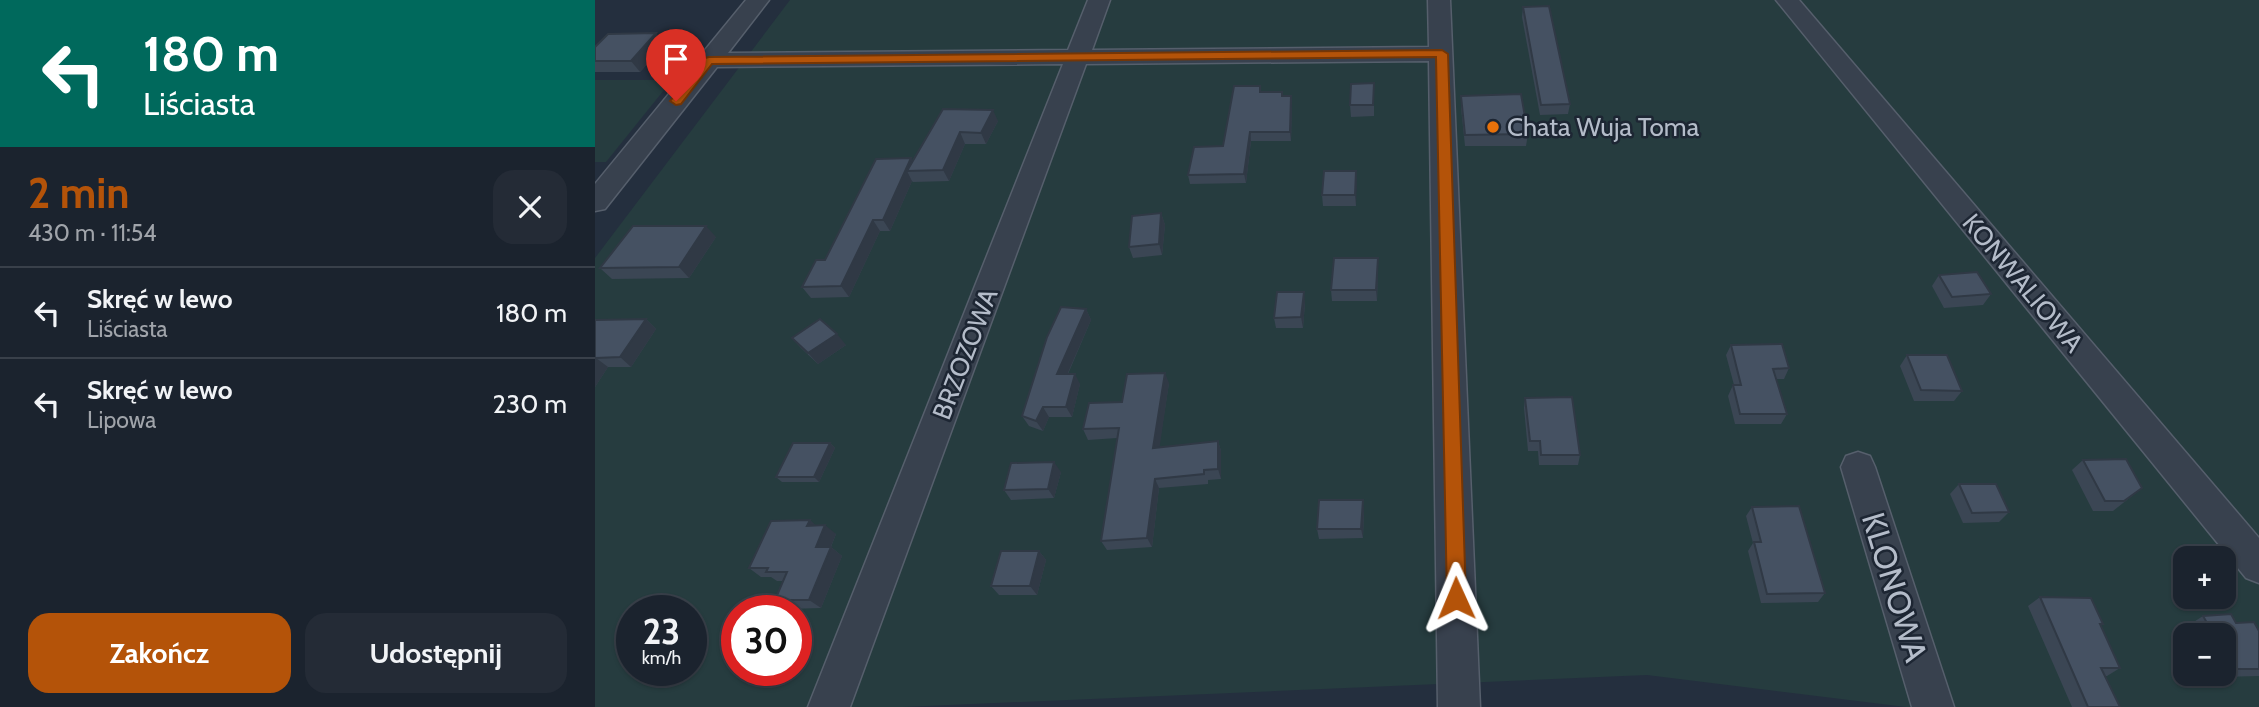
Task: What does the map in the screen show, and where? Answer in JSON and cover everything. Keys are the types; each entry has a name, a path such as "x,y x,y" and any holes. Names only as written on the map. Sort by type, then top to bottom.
{"street":[{"path":"595,202 758,0"},
{"name":"BRZOZOWA","path":"829,707 1099,0"},
{"path":"1439,0 1459,707"},
{"name":"KONWALIOWA","path":"1787,0 2259,566"},
{"path":"709,60 1442,54"},
{"name":"KLONOWA","path":"1858,467 1933,707"}],"green space":[{"path":"790,0 2259,0 2259,707 1906,707 1647,675 903,707 595,707 595,258"},
{"path":"595,80 672,80 606,162 595,162"}],"building":[{"path":"1549,6 1570,104 1541,105 1523,7"},
{"path":"656,33 631,61 595,61 595,47 608,34"},
{"path":"1374,83 1373,105 1350,105 1351,84"},
{"path":"1234,86 1260,86 1260,92 1282,92 1282,96 1291,96 1290,132 1250,132 1244,174 1188,175 1194,147 1223,146"},
{"name":"Chata Wuja Toma","path":"1521,94 1528,134 1465,135 1461,96"},
{"path":"943,109 993,110 981,133 960,132 943,170 907,171"},
{"path":"911,158 883,220 873,220 841,286 802,287 816,260 825,260 876,159"},
{"path":"1324,171 1356,171 1355,195 1322,195"},
{"path":"1161,213 1159,244 1129,247 1132,216"},
{"path":"633,226 706,226 679,267 600,268"},
{"path":"1334,258 1378,258 1376,290 1331,290"},
{"path":"1977,272 1991,294 1952,297 1939,275"},
{"path":"1277,292 1304,292 1301,317 1274,318"},
{"path":"1061,307 1086,309 1057,374 1075,374 1066,407 1043,407 1036,421 1022,416 1047,337"},
{"path":"646,319 620,357 595,360 595,320"},
{"path":"820,319 837,334 808,353 792,338"},
{"path":"1782,344 1789,368 1773,369 1787,414 1740,414 1733,385 1741,385 1731,345"},
{"path":"1907,355 1947,355 1962,391 1921,390"},
{"path":"1165,373 1153,448 1218,441 1218,469 1204,470 1204,474 1155,479 1147,538 1101,541 1119,428 1083,429 1089,403 1122,402 1127,374"},
{"path":"1572,397 1580,455 1541,455 1540,441 1530,441 1525,398"},
{"path":"793,443 830,443 814,477 776,477"},
{"path":"2126,459 2142,488 2124,501 2105,501 2083,460"},
{"path":"1054,462 1048,489 1004,490 1011,463"},
{"path":"1959,484 1996,484 2009,512 1972,513"},
{"path":"1319,500 1363,500 1361,529 1317,529"},
{"path":"1799,506 1825,593 1767,594 1754,542 1761,542 1752,507"},
{"path":"810,520 807,526 825,525 816,547 831,547 811,595 777,595 787,572 766,572 768,568 749,568 771,521"},
{"path":"1001,551 1039,551 1030,586 991,586"},
{"path":"2040,597 2091,598 2120,668 2101,668 2120,707 2088,707"},
{"path":"2231,614 2236,623 2207,623 2203,616"},
{"path":"2254,622 2259,631 2259,669 2236,669 2236,623"}],"place":[{"name":"Chata Wuja Toma","path":"1493,127"}],"route":[{"path":"676,101 709,60 1442,54 1456,598"}]}
